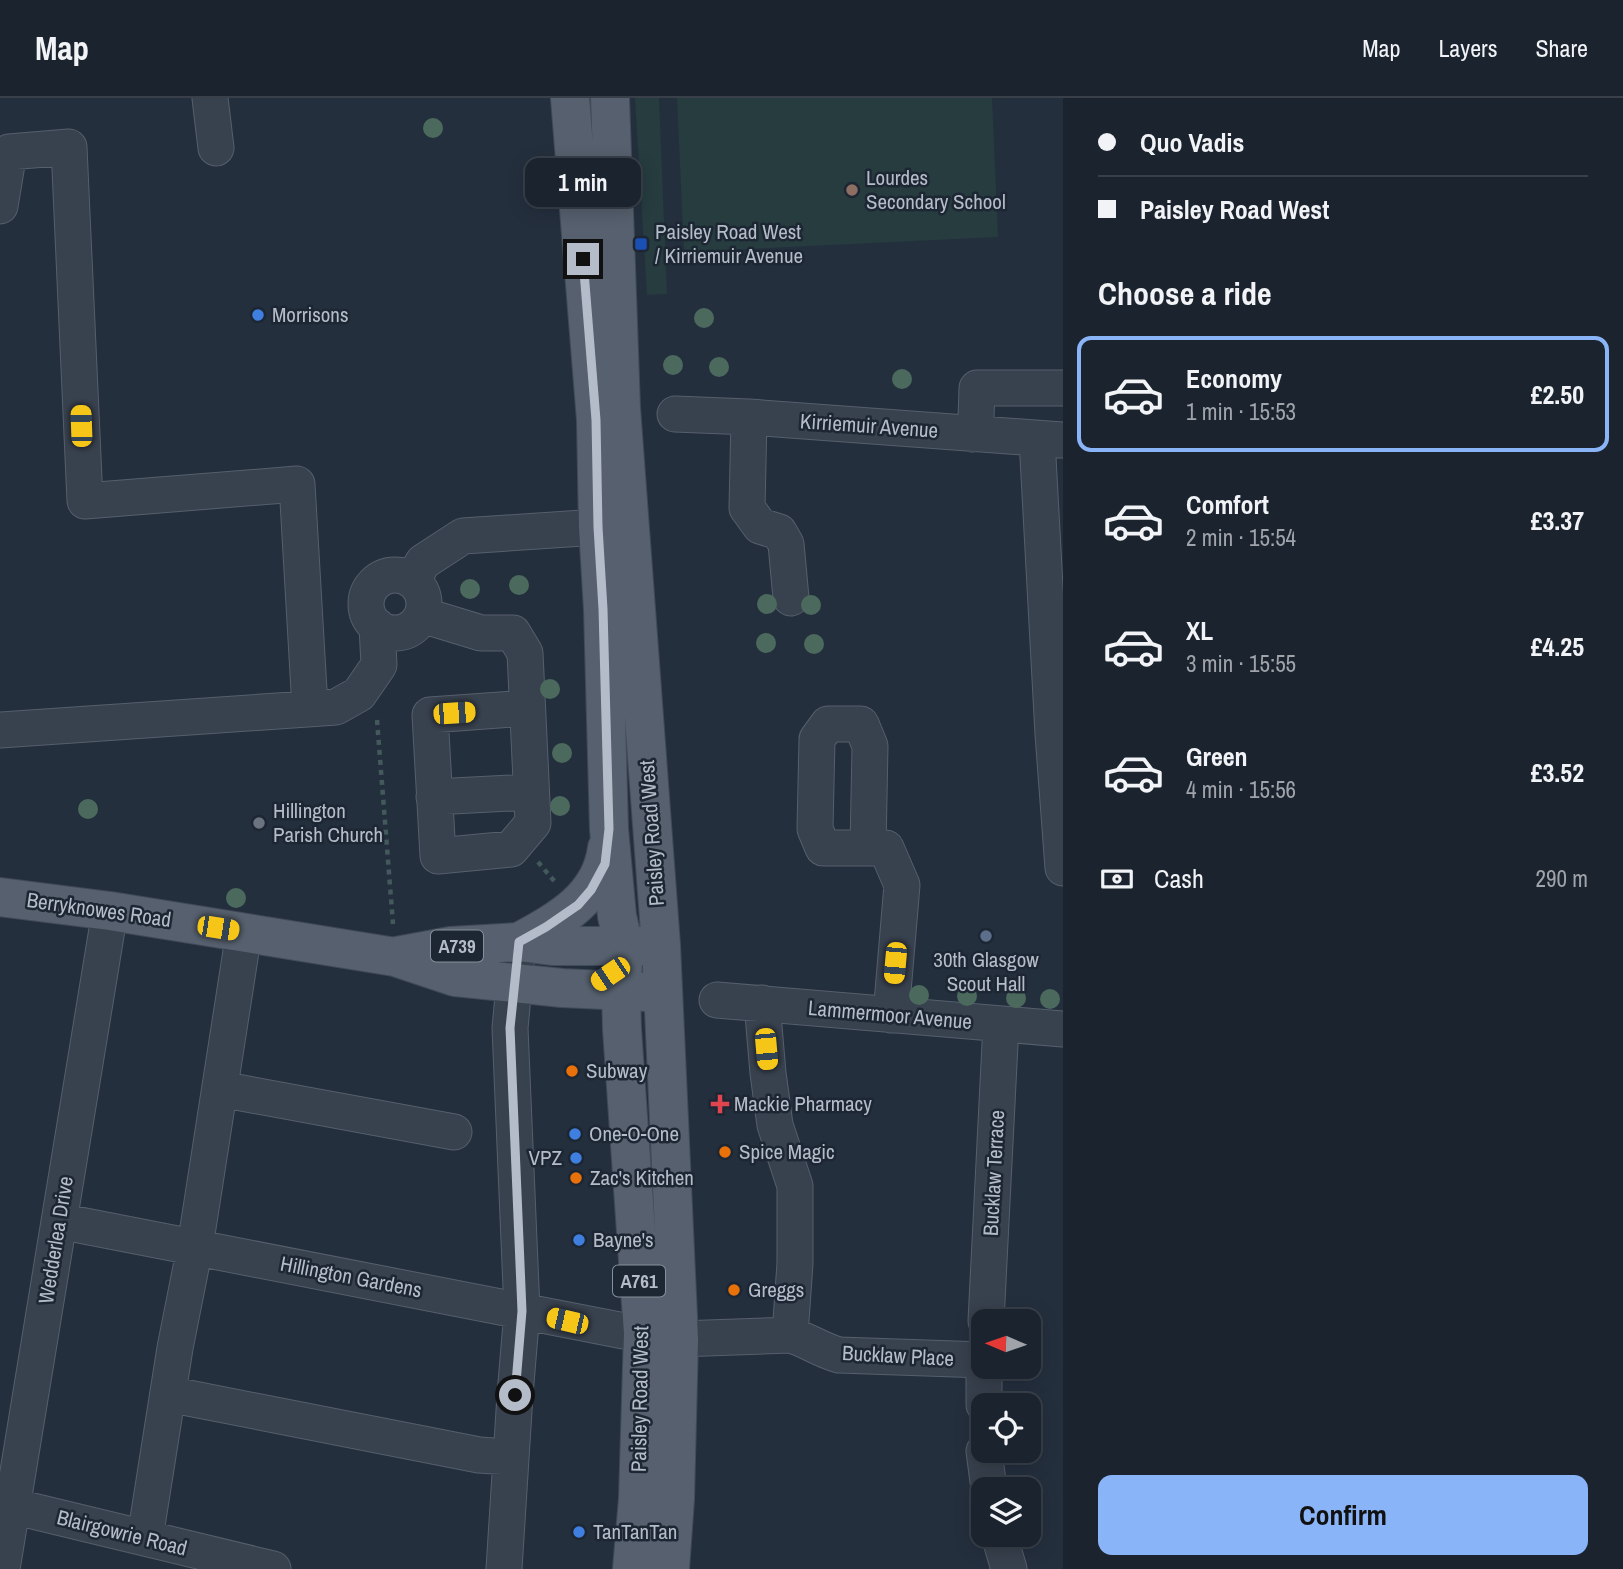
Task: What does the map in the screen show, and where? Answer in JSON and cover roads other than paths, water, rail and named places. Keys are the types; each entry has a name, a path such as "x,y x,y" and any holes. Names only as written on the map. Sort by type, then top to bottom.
{"main road":[{"name":"Paisley Road West","path":"570,98 596,420 614,524 633,578 619,615 636,914 643,946 663,993 661,1336 638,1499 632,1569"},
{"name":"Paisley Road West","path":"610,98 620,387 614,524 603,623 609,829 617,916 643,946"},
{"path":"519,942 578,905 591,890 605,864 609,829"},
{"name":"Berryknowes Road","path":"3,897 110,911 395,957 455,977 578,989 663,993"},
{"name":"Berryknowes Road","path":"395,957 451,946 519,942 552,946 643,946"},
{"name":"Paisley Road West","path":"643,946 621,992 622,1029 661,1336 675,1499 670,1569"},
{"path":"578,989 610,974 643,946"}],"street":[{"path":"210,98 216,148"},
{"path":"0,206 9,152 69,147 85,501 297,484 310,708"},
{"path":"973,433 977,388 1063,388"},
{"name":"Kirriemuir Avenue","path":"675,414 1050,439"},
{"path":"748,417 747,508 760,526 779,532 786,544 790,598"},
{"path":"1050,439 1063,868"},
{"path":"413,580 423,562 463,536 614,524"},
{"path":"394,575 413,580 421,590 424,603 422,615 416,624 397,633 377,626 367,609 367,599 376,582 394,575"},
{"path":"422,615 481,633 513,633 525,653 533,823 511,849 438,856 430,715 527,708"},
{"path":"0,730 337,707 359,694 379,665 377,626"},
{"path":"435,797 531,792"},
{"path":"868,848 886,848 902,885 891,1015"},
{"name":"Wedderlea Drive","path":"2,1569 110,911"},
{"path":"145,1538 175,1348 195,1247 244,932"},
{"path":"504,1569 522,1311 510,1028 519,942"},
{"name":"Lammermoor Avenue","path":"717,1000 1063,1028"},
{"path":"762,1003 775,1125 795,1186 795,1263 801,1339"},
{"name":"Bucklaw Terrace","path":"987,1309 1001,1024"},
{"path":"220,1089 454,1132"},
{"name":"Hillington Gardens","path":"59,1221 567,1321 661,1336"},
{"name":"Bucklaw Place","path":"661,1336 801,1339 839,1355 971,1360"},
{"path":"168,1394 479,1455 511,1457"},
{"name":"Blairgowrie Road","path":"12,1506 273,1569"},
{"path":"1003,1547 1009,1569"}],"place":[{"name":"Lourdes Secondary School","path":"852,190"},
{"name":"Paisley Road West / Kirriemuir Avenue","path":"641,244"},
{"name":"Morrisons","path":"258,315"},
{"name":"Hillington Parish Church","path":"259,823"},
{"name":"30th Glasgow Scout Hall","path":"986,936"},
{"name":"Subway","path":"572,1071"},
{"name":"Mackie Pharmacy","path":"720,1104"},
{"name":"One-O-One","path":"575,1134"},
{"name":"Spice Magic","path":"725,1152"},
{"name":"VPZ","path":"576,1158"},
{"name":"Zac's Kitchen","path":"576,1178"},
{"name":"Bayne's","path":"579,1240"},
{"name":"Greggs","path":"734,1290"},
{"name":"TanTanTan","path":"579,1532"}]}
